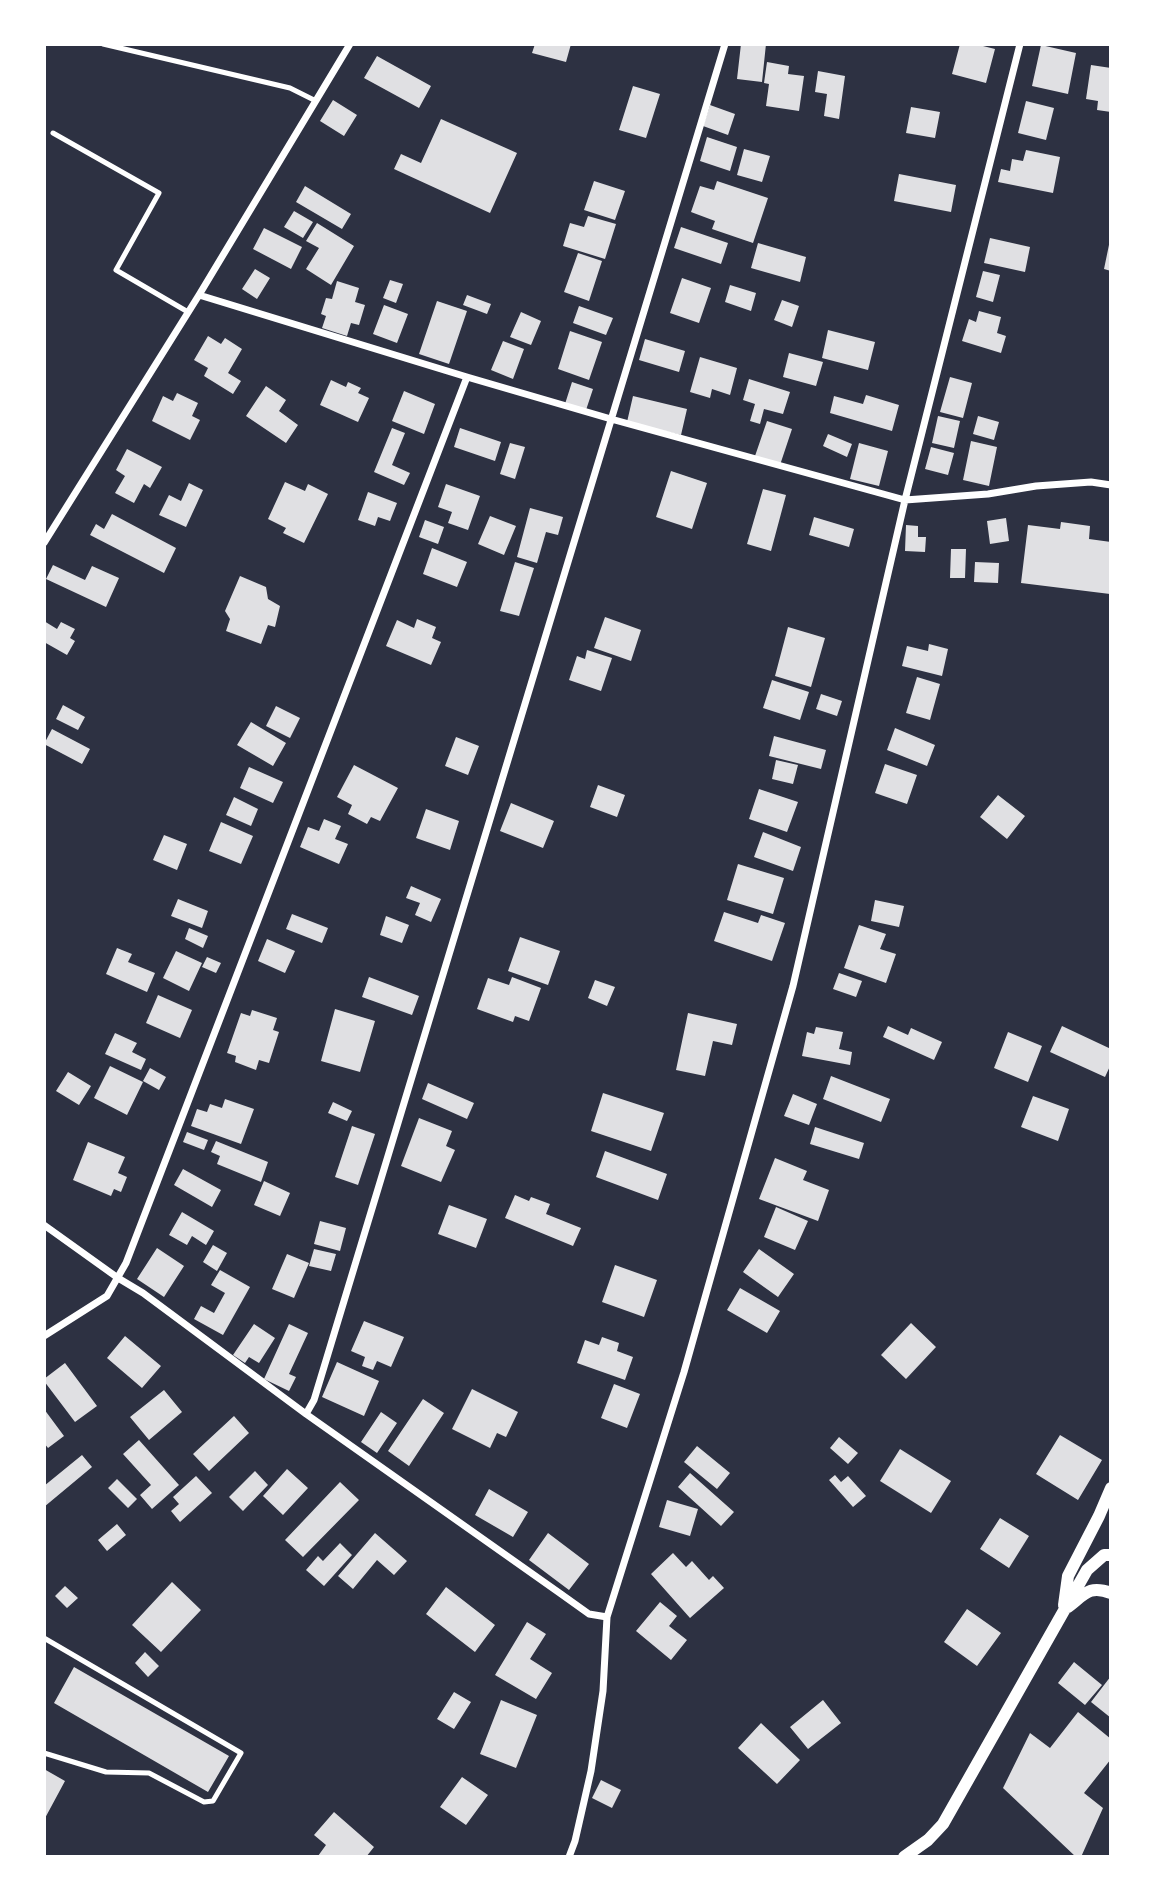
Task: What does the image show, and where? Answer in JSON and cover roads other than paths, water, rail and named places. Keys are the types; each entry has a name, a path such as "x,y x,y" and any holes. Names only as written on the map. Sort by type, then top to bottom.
{"street":[{"path":"44,543 199,295 350,44"},
{"path":"306,1415 314,1400 725,44"},
{"path":"569,1857 591,1771 603,1691 607,1617 684,1372 793,986 905,500 1020,44"},
{"path":"199,295 611,419 905,500 988,494 1036,486 1091,482 1111,485"},
{"path":"44,1336 107,1296 126,1263 467,377"},
{"path":"44,1225 143,1293 306,1415 589,1614 607,1617"},
{"path":"1063,1612 1068,1576 1111,1488"},
{"path":"904,1857 928,1840 943,1824 1087,1570 1104,1555 1111,1555"},
{"path":"1063,1612 1088,1592 1100,1589 1111,1593"}],"lane":[{"path":"103,44 290,89 316,102"},
{"path":"53,133 159,193 116,270 188,312"},
{"path":"44,1638 241,1753 213,1801 204,1802 149,1773 106,1772 44,1753"}]}
